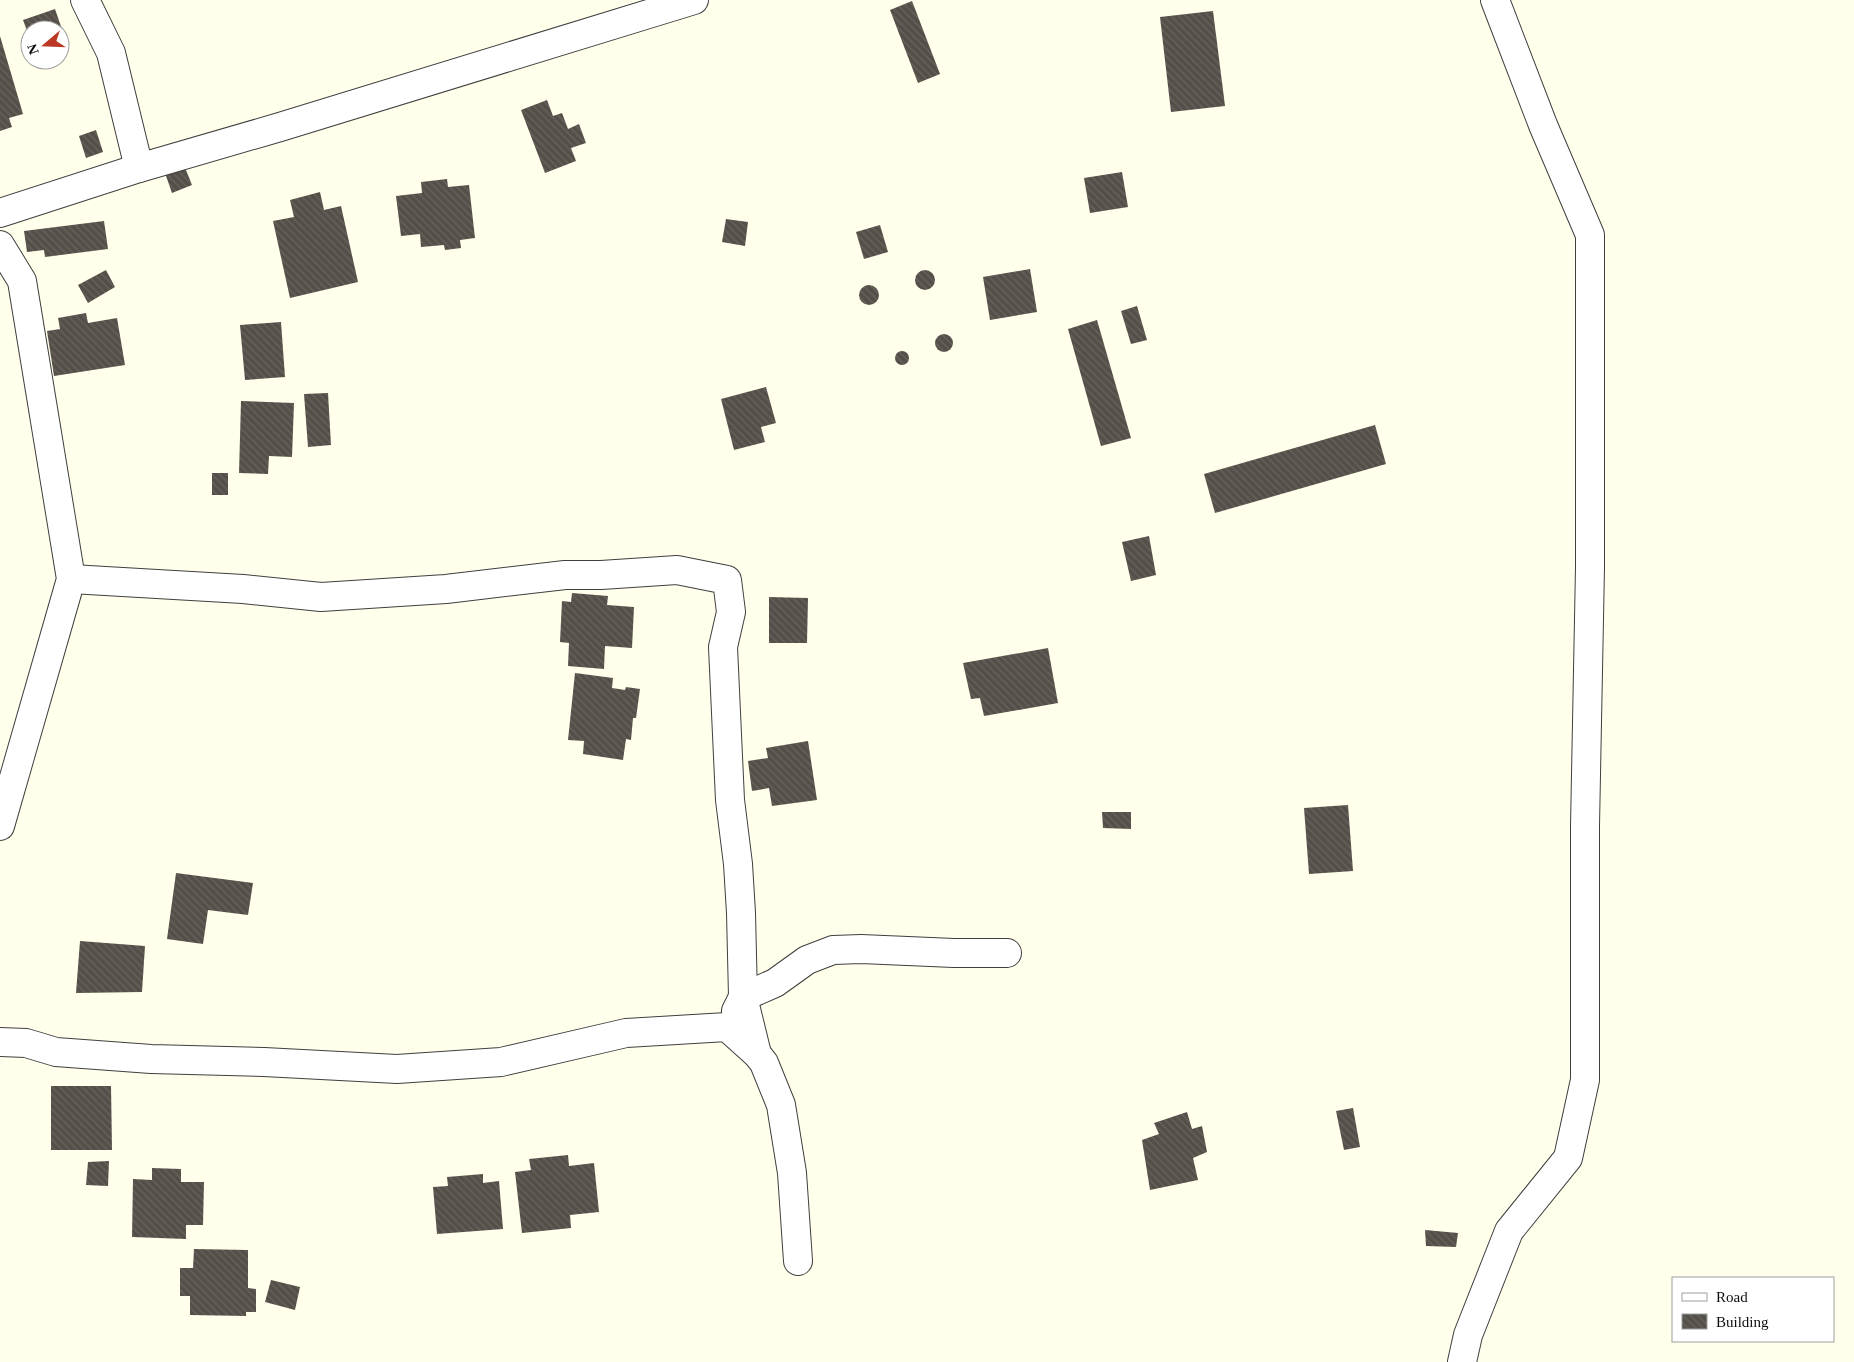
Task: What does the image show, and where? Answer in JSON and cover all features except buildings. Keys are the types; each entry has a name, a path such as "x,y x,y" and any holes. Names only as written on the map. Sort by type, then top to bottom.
{"street":[{"path":"85,0 111,53 139,168"},
{"path":"0,213 139,168 280,128 694,0"},
{"path":"1462,1362 1468,1335 1509,1231 1568,1158 1585,1080 1585,826 1590,567 1590,235 1543,125 1496,0"},
{"path":"0,245 22,281 70,579 0,826"},
{"path":"70,579 243,588 321,597 446,589 566,575 601,575 677,570 727,580 730,612 723,647 723,657 730,800 738,864 743,997 757,1054"},
{"path":"727,1027 743,997 775,983 807,960 834,950 861,948 954,953 1007,953"},
{"path":"0,1042 26,1043 56,1052 151,1059 264,1062 397,1069 501,1062 626,1033 727,1027 757,1054 764,1063 782,1105 792,1173 798,1261"}]}
